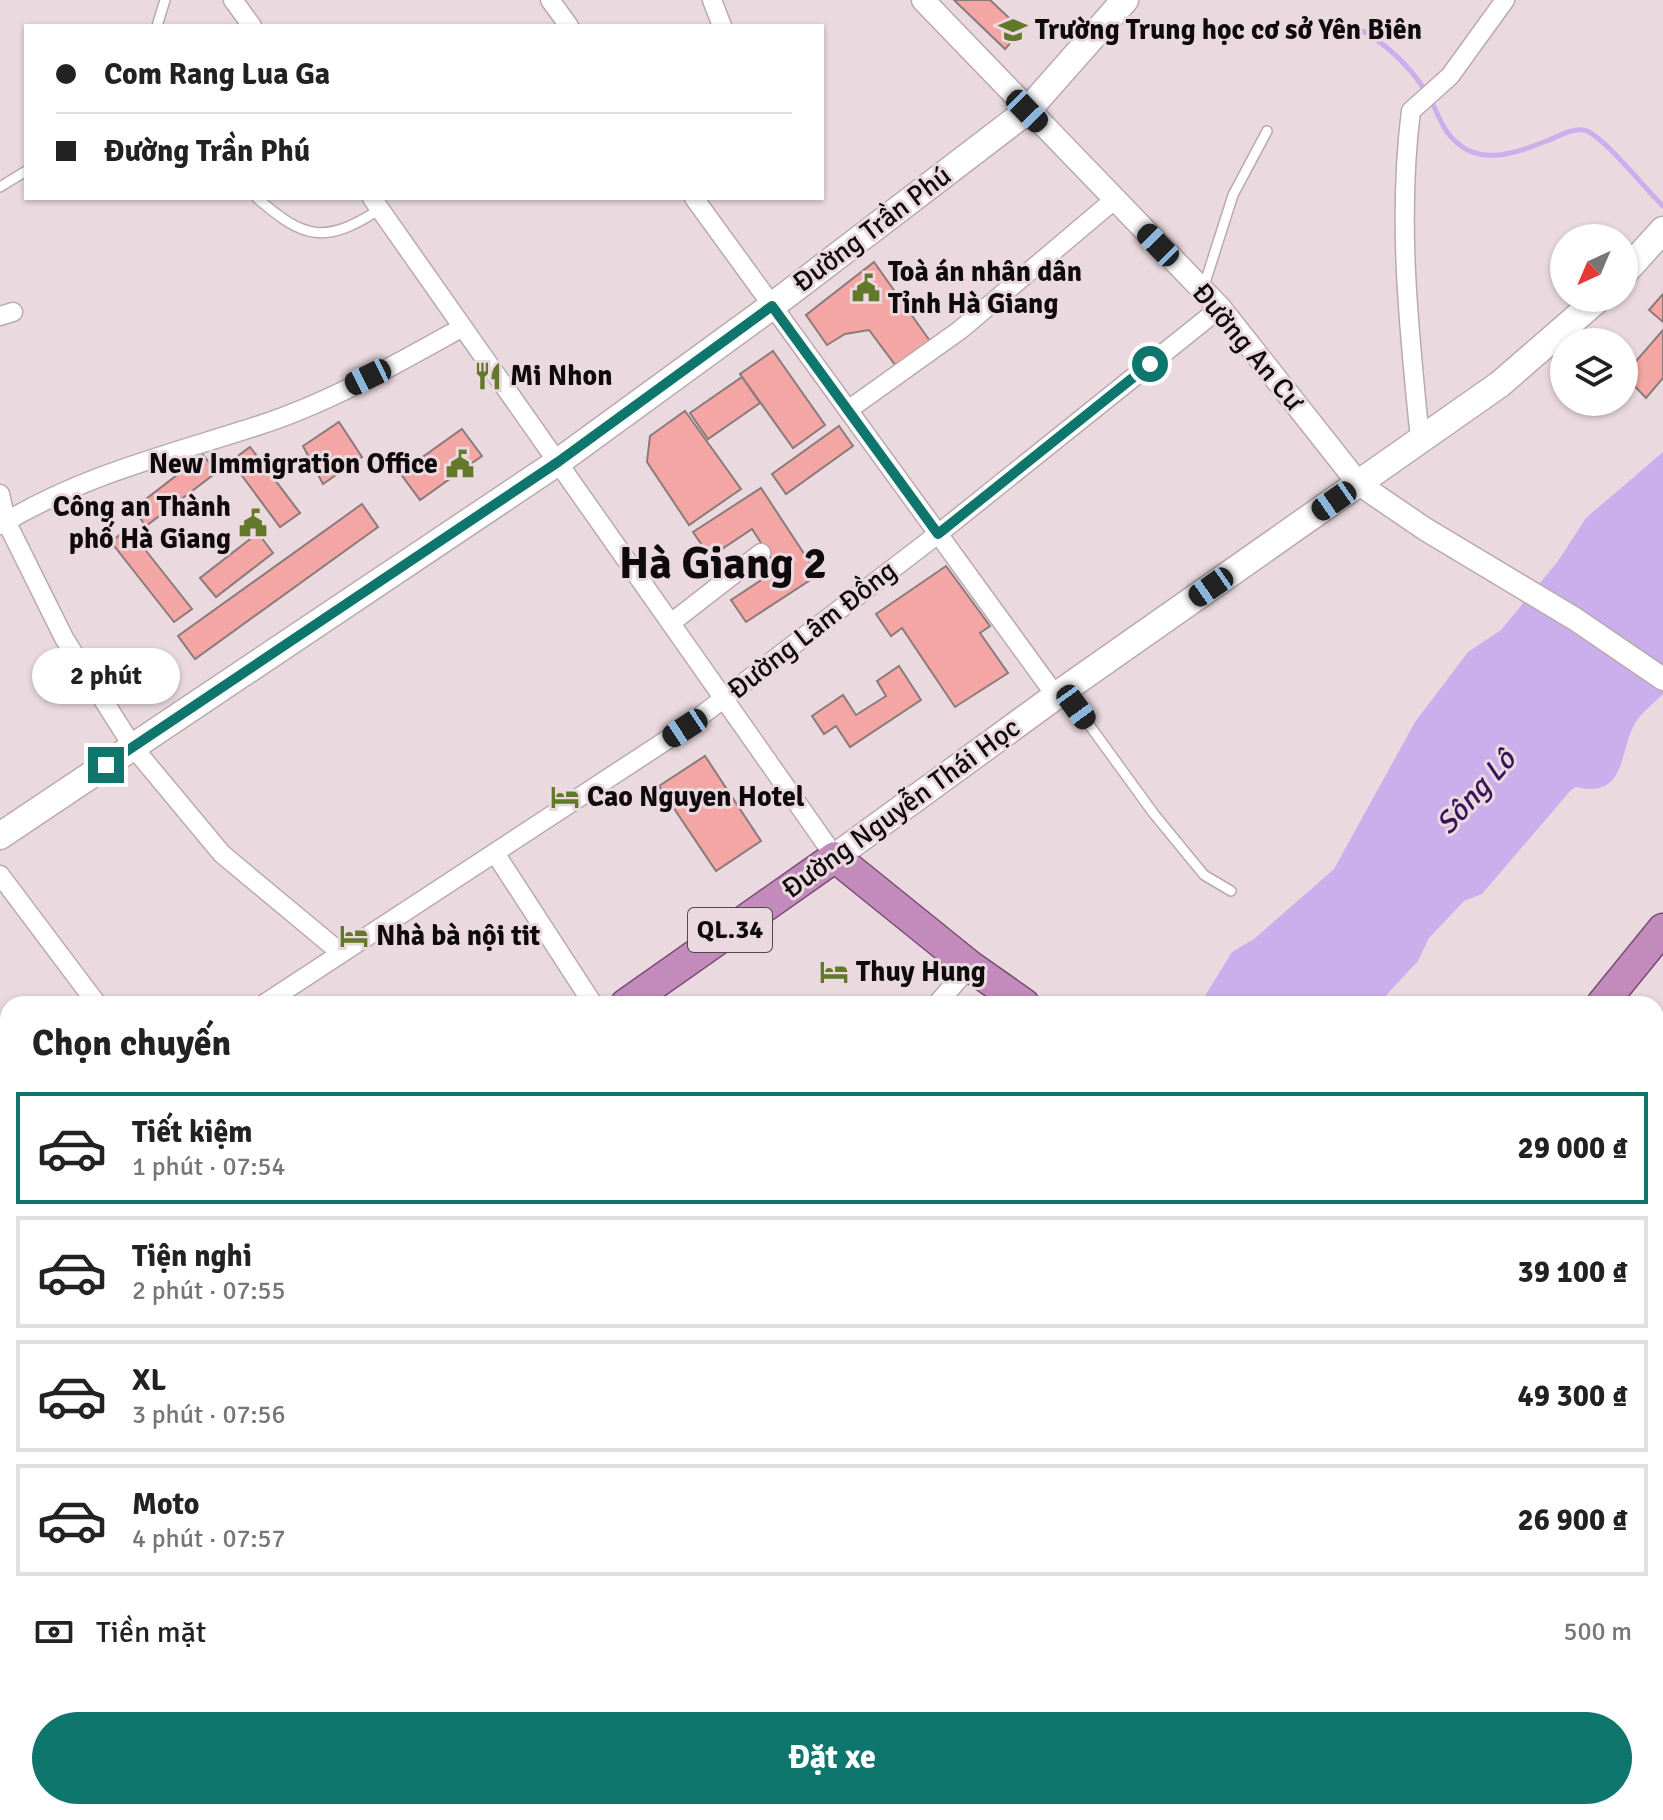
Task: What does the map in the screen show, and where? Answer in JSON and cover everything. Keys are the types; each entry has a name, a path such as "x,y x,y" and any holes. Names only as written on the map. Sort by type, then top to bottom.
{"highway":[{"path":"835,857 970,966 1013,996"},
{"name":"Đường Nguyễn Thái Học","path":"637,996 835,857"},
{"path":"1609,996 1663,929"}],"main road":[{"name":"Đường Trần Phú","path":"0,836 558,462 772,306 1027,111 1125,0"},
{"path":"1638,257 1660,232"},
{"name":"Đường Nguyễn Thái Học","path":"835,857 1060,693 1500,384 1583,312"}],"street":[{"path":"233,0 251,24"},
{"path":"550,0 568,24"},
{"path":"712,0 721,24"},
{"name":"Đường An Cư","path":"923,0 1220,308 1359,484 1575,619 1663,679"},
{"path":"1420,439 1406,300 1406,146 1411,111 1450,76 1505,0"},
{"path":"695,200 938,534 1060,693"},
{"path":"707,216 714,200"},
{"path":"848,410 960,330 1114,200"},
{"path":"376,203 835,857"},
{"name":"Đường Lâm Đồng","path":"276,996 724,699 938,534 1220,308"},
{"path":"3,523 79,483 135,462 262,425 320,401 463,327"},
{"path":"0,494 3,523 84,673 133,747 222,854 341,953"},
{"path":"671,623 761,553"},
{"path":"495,853 588,996"},
{"path":"0,875 91,996"},
{"path":"944,996 970,966"}],"lane":[{"path":"158,24 165,0"},
{"path":"1203,290 1233,195 1267,131"},
{"path":"0,187 24,172"},
{"path":"259,200 285,222 303,232 316,233 353,224 376,203"},
{"path":"1060,693 1204,875 1231,891"}],"water":[{"name":"Sông Lô","path":"1663,452 1663,694 1636,722 1617,773 1611,781 1603,787 1576,787 1571,790 1482,894 1464,901 1429,938 1418,961 1385,996 1205,996 1232,952 1254,939 1334,869 1415,722 1468,652 1501,630 1558,561 1586,518"}],"building":[{"path":"954,0 990,0 1022,30 1005,49"},
{"name":"Toà án nhân dân Tỉnh Hà Giang","path":"874,262 930,341 896,366 869,330 845,334 827,345 806,315"},
{"path":"1663,294 1663,322 1649,310"},
{"path":"1663,330 1663,378 1646,398 1638,390 1638,359"},
{"path":"773,351 825,425 793,448 740,374"},
{"path":"742,377 760,403 708,439 690,413"},
{"path":"685,411 741,489 689,525 647,462 650,436"},
{"path":"339,422 362,457 323,484 303,446"},
{"path":"839,426 853,446 786,494 772,474"},
{"path":"462,429 482,456 420,500 400,473"},
{"path":"250,447 300,513 280,527 231,461"},
{"path":"203,455 217,472 146,526 133,509"},
{"path":"761,488 818,575 746,622 731,600 778,569 752,529 710,557 693,532"},
{"path":"362,504 378,527 195,659 178,636"},
{"path":"128,528 192,609 174,622 111,542"},
{"path":"258,533 273,553 216,597 200,578"},
{"path":"946,566 990,626 980,633 1008,673 955,707 902,628 891,636 876,614"},
{"path":"899,666 921,700 850,747 836,726 824,734 812,716 843,695 856,715 886,696 877,681"},
{"path":"705,756 761,841 716,871 659,786"}],"waterway":[{"path":"1354,26 1394,54 1426,92"},
{"path":"1431,101 1446,130 1459,144 1483,155 1509,153 1571,131 1584,130 1612,151 1663,206"}],"place":[{"name":"Trường Trung học cơ sở Yên Biên","path":"1013,30"},
{"name":"Toà án nhân dân Tỉnh Hà Giang","path":"866,288"},
{"name":"Mi Nhon","path":"488,376"},
{"name":"New Immigration Office","path":"460,464"},
{"name":"Công an Thành phố Hà Giang","path":"253,523"},
{"name":"Cao Nguyen Hotel","path":"565,797"},
{"name":"Nhà bà nội tit","path":"354,936"},
{"name":"Thuy Hung","path":"834,972"}],"district":[{"name":"Hà Giang 2","path":"723,564"}],"route":[{"path":"106,765 558,462 772,306 938,534 1150,364"}]}
